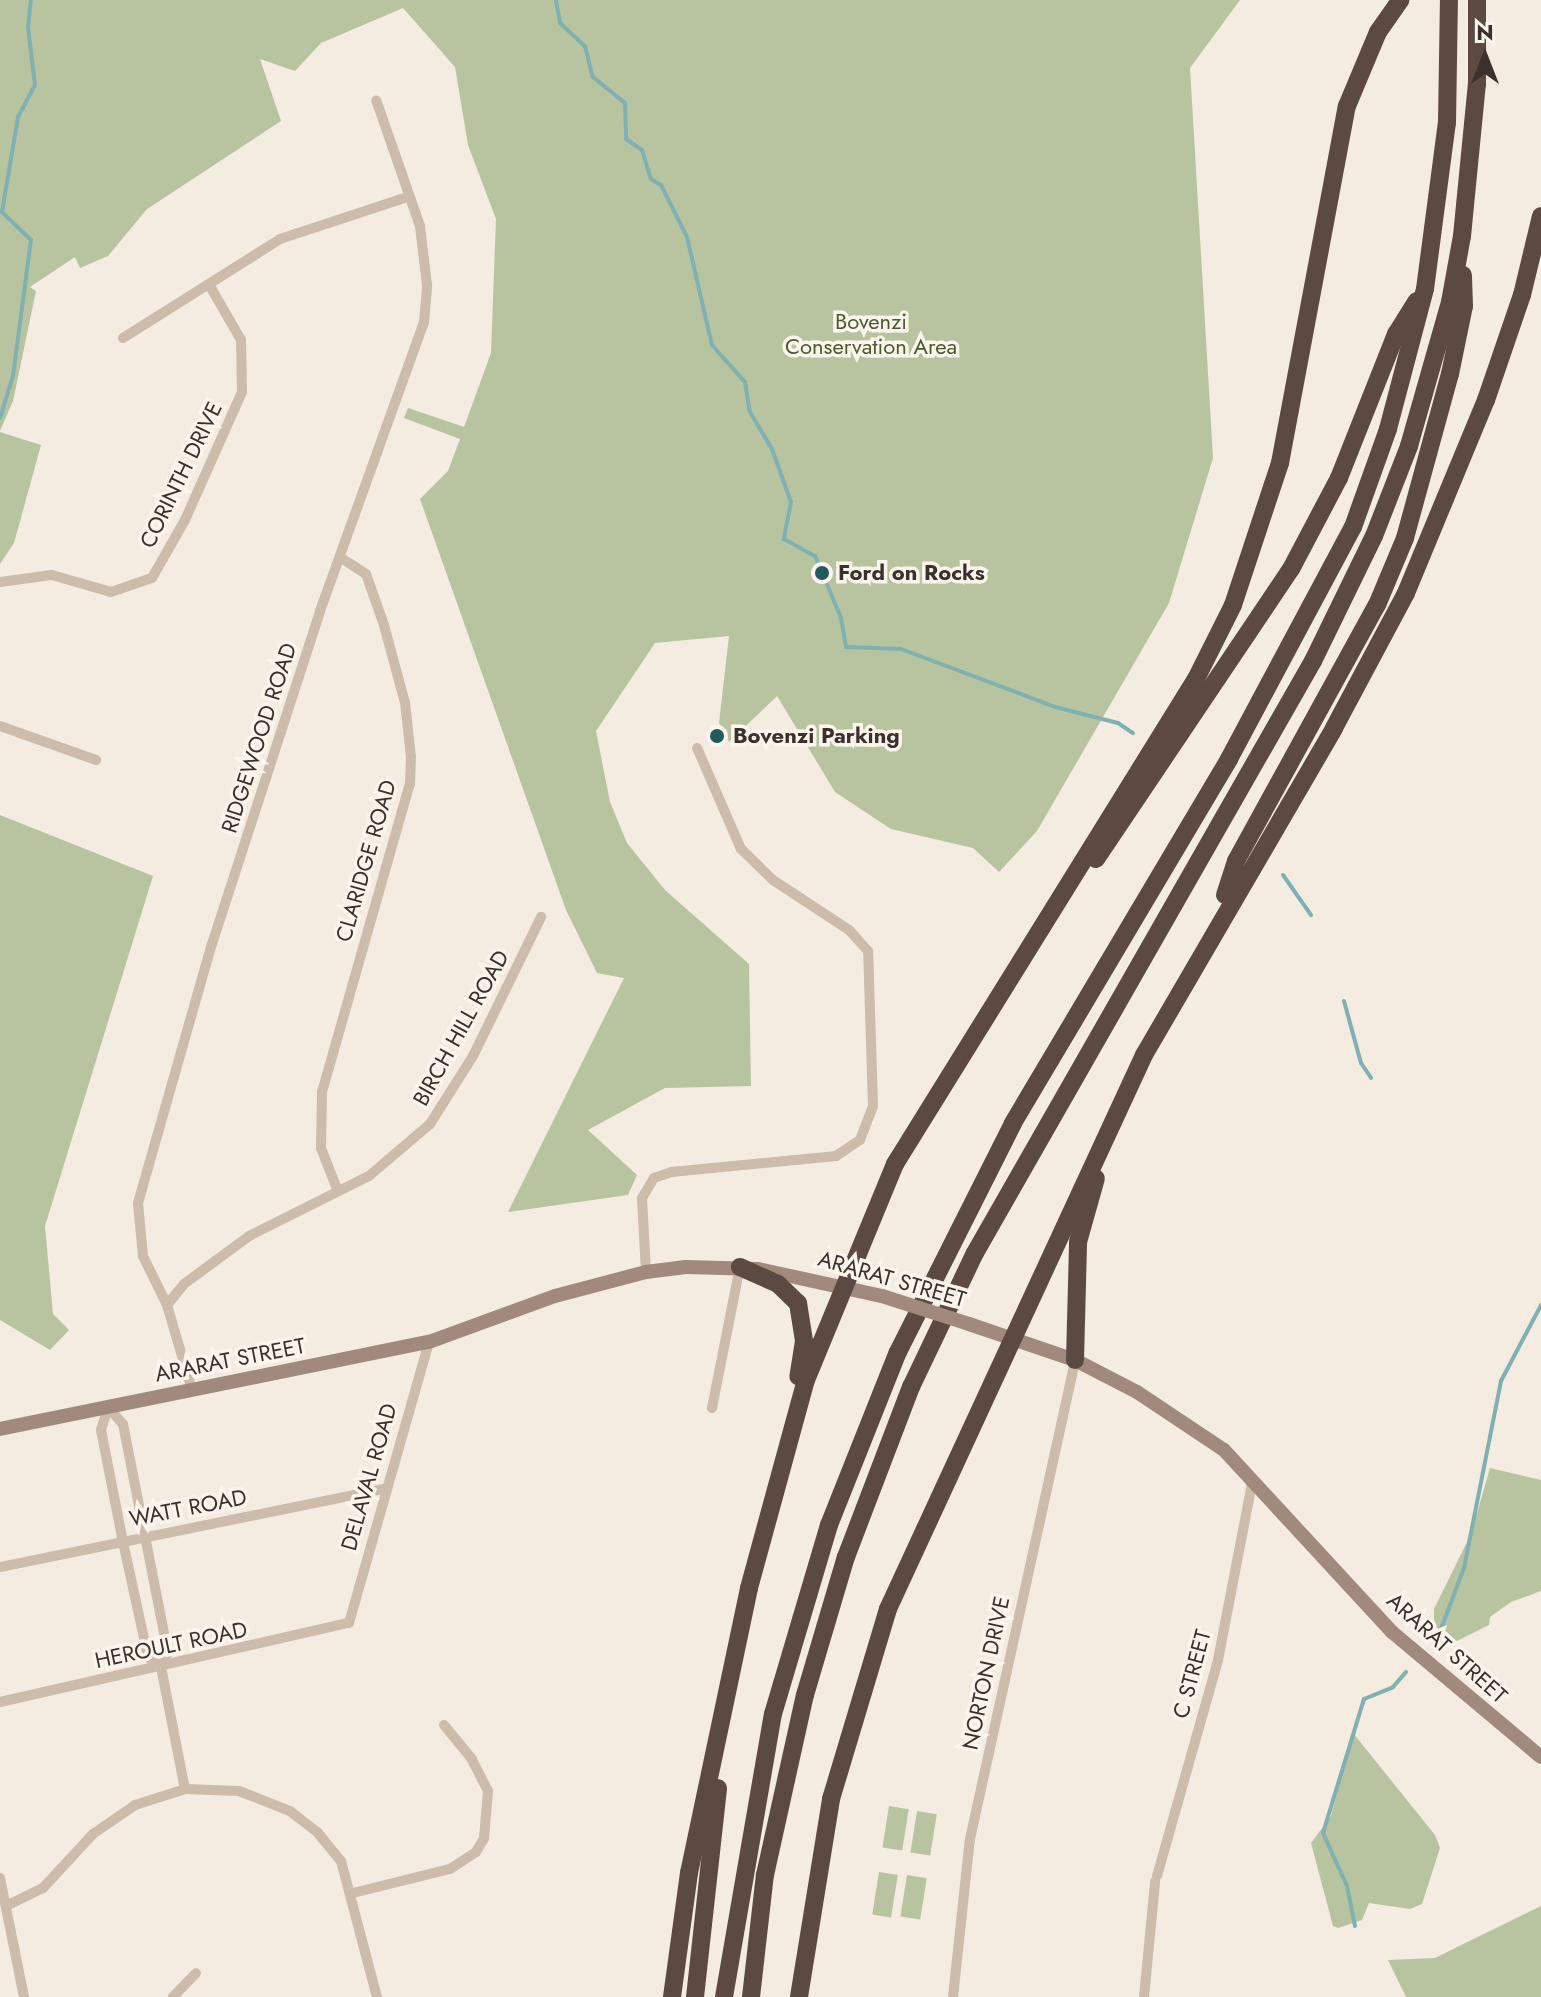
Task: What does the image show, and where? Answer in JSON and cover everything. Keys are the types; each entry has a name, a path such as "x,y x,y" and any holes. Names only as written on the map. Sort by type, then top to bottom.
{"highway":[{"path":"672,1997 689,1873 749,1588 788,1442 844,1284 871,1213 911,1134 1055,909 1196,679 1253,556 1280,463 1347,106 1366,56 1400,0"},
{"path":"724,1997 750,1826 777,1701 829,1525 898,1352 1013,1123 1306,624 1358,513 1388,429 1425,289 1446,136 1449,0"},
{"path":"751,1997 765,1875 800,1716 870,1486 975,1253 1337,613 1409,446 1450,302 1462,236 1477,84 1477,0"},
{"path":"788,1997 844,1747 888,1609 1114,1115 1214,928 1334,728 1406,593 1486,400 1522,295 1541,216"},
{"path":"1214,928 1236,861 1343,672 1405,538 1432,449 1461,320 1462,236"},
{"path":"1055,909 1072,894 1145,789 1291,569 1339,478 1396,334 1425,289"},
{"path":"1075,1360 1082,1215 1109,1148 1114,1115"},
{"path":"740,1267 778,1284 798,1303 804,1341 788,1442"},
{"path":"695,1997 712,1824 749,1588"},
{"path":"799,1997 814,1878"}],"main road":[{"name":"ARARAT STREET","path":"0,1429 429,1342 555,1296 646,1272 740,1267 844,1284 1075,1360 1180,1419 1253,1479 1392,1632 1541,1757"}],"street":[{"name":"RIDGEWOOD ROAD","path":"192,1390 167,1305 143,1256 138,1203 143,1176 212,944 340,557 424,322 426,252 376,100"},
{"path":"123,338 210,286 280,239 408,197"},
{"name":"CORINTH DRIVE","path":"0,582 52,575 111,592 152,578 185,520 242,392 241,340 210,286"},
{"name":"CLARIDGE ROAD","path":"337,1189 321,1148 322,1092 410,784 411,757 405,703 384,625 366,574 340,557"},
{"path":"0,726 96,760"},
{"path":"646,1272 642,1198 654,1178 671,1172 836,1156 860,1140 873,1106 868,951 855,935 773,880 741,849 697,748"},
{"name":"BIRCH HILL ROAD","path":"167,1305 184,1284 249,1236 391,1162 430,1124 498,1008 541,917"},
{"path":"712,1408 740,1267"},
{"name":"DELAVAL ROAD","path":"349,1623 429,1342"},
{"name":"NORTON DRIVE","path":"953,1997 970,1839 1075,1360"},
{"path":"108,1407 123,1424 146,1538 168,1653 161,1667 185,1789"},
{"path":"108,1407 101,1430 123,1542 148,1657 161,1667"},
{"name":"C STREET","path":"1144,1997 1156,1879 1218,1660 1253,1479"},
{"name":"WATT ROAD","path":"0,1567 385,1489"},
{"name":"HEROULT ROAD","path":"0,1702 349,1623"},
{"path":"353,1893 450,1869 476,1852 484,1838 488,1791 472,1759 444,1725"},
{"path":"6,1906 43,1888 113,1819 151,1798 185,1789 239,1791 290,1811 331,1846 353,1893 377,1997"},
{"path":"0,1878 24,1997"},
{"path":"173,1997 196,1973"}],"green space":[{"name":"Bovenzi Conservation Area","path":"0,0 1240,0 1190,68 1213,458 1169,603 1037,831 999,872 973,848 891,829 835,792 777,696 729,742 719,723 729,636 655,643 596,731 610,802 627,843 665,890 749,964 751,1086 665,1088 588,1130 637,1175 628,1195 508,1212 624,978 597,973 566,910 420,499 448,471 460,439 404,418 408,408 464,427 491,353 496,219 468,145 455,67 403,8 321,43 295,71 260,59 281,121 147,209 108,256 80,268 75,257 30,287 36,291 13,401 0,431"},
{"path":"0,432 41,445 14,543 0,564"},
{"path":"0,815 153,876 45,1226 53,1314 69,1330 50,1350 0,1320"},
{"path":"1490,1468 1541,1480 1541,1591 1511,1602 1490,1617 1489,1625 1453,1643 1434,1625 1434,1609 1471,1534"},
{"path":"1353,1733 1435,1835 1440,1848 1422,1904 1410,1909 1369,1903 1362,1920 1338,1928 1333,1926 1311,1843 1331,1816"},
{"path":"889,1806 909,1809 902,1851 882,1847"},
{"path":"917,1811 937,1814 930,1856 910,1852"},
{"path":"879,1872 898,1875 891,1917 872,1914"},
{"path":"907,1875 927,1878 920,1920 900,1916"},
{"path":"1541,1906 1541,1997 1406,1997 1388,1960 1435,1958"}],"waterway":[{"path":"0,418 13,376 31,240 2,212 18,117 35,85 28,27 31,0"},
{"path":"556,0 560,23 585,46 593,77 625,103 626,139 642,150 651,179 661,185 687,237 712,345 745,382 750,412 772,449 791,502 784,539 815,556 841,618 846,647 901,649 1055,707 1118,723 1133,733"},
{"path":"1283,875 1311,915"},
{"path":"1344,1001 1361,1063 1371,1078"},
{"path":"1435,1645 1464,1568 1501,1381 1541,1305"},
{"path":"1355,1926 1347,1886 1323,1833 1364,1699 1393,1687 1406,1672"}],"place":[{"name":"Ford on Rocks","path":"822,573"},
{"name":"Bovenzi Parking","path":"717,736"}]}
